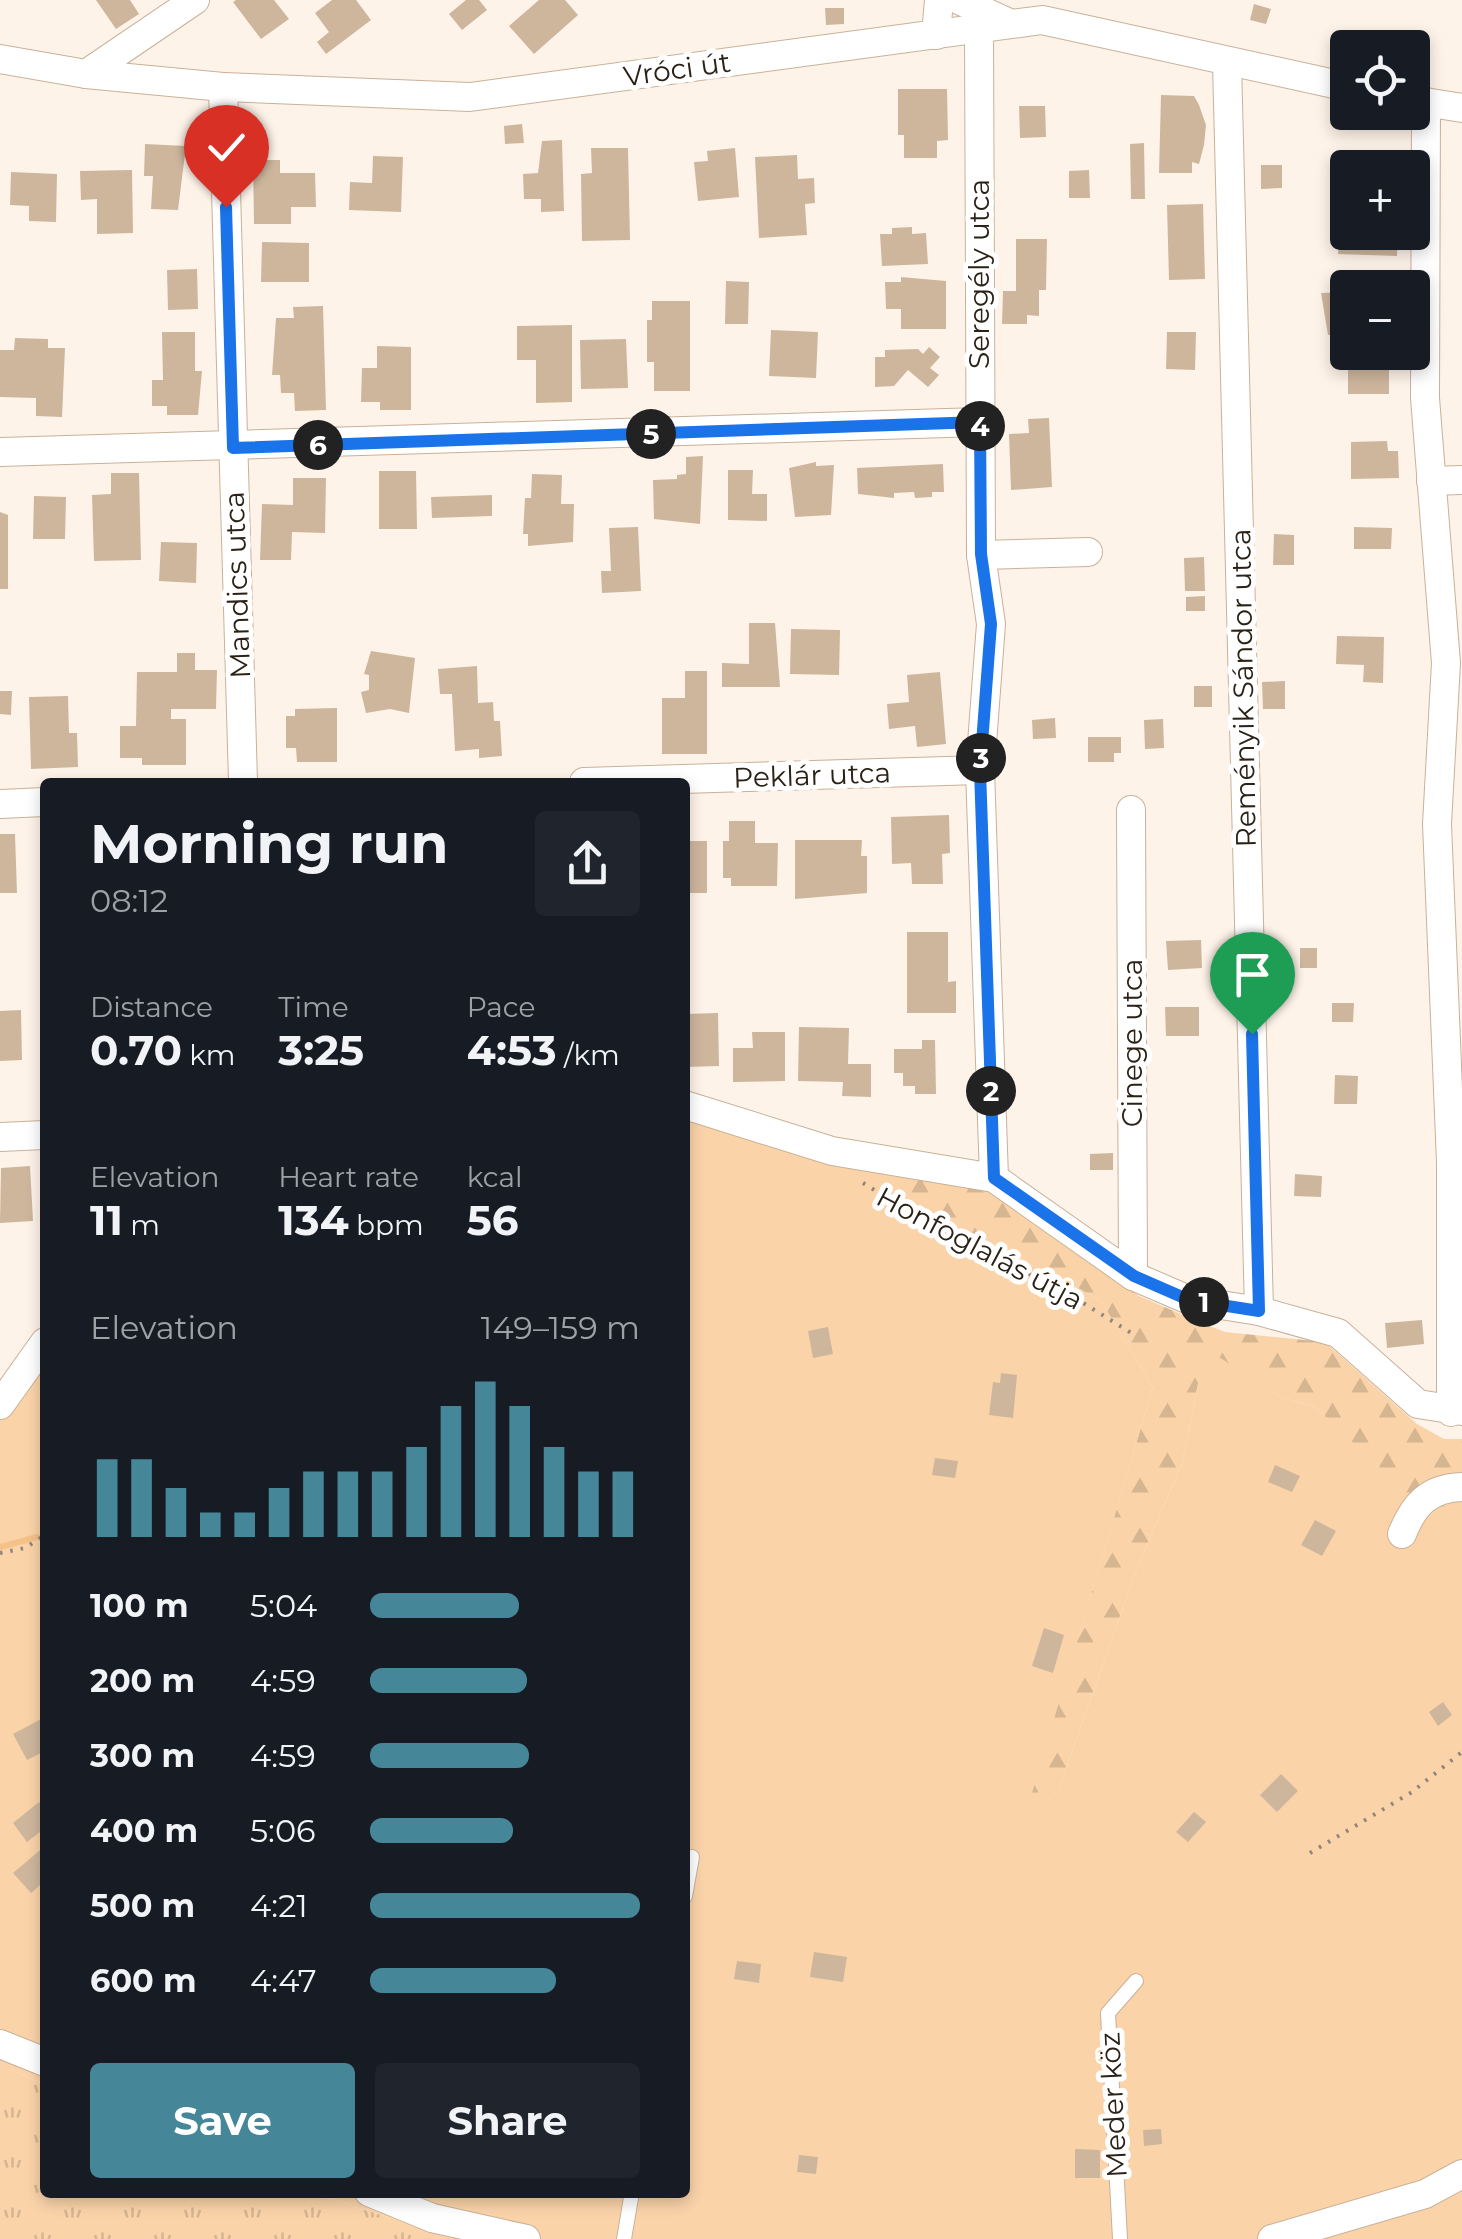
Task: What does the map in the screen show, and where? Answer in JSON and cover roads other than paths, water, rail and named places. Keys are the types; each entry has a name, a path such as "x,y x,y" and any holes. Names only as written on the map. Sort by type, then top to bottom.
{"street":[{"path":"86,74 195,0"},
{"path":"936,35 938,0"},
{"path":"959,0 1009,23"},
{"name":"Vróci út","path":"0,59 86,74 224,87 470,97 1042,20 1227,64 1330,84"},
{"name":"Seregély utca","path":"978,29 981,554 991,624 980,770 994,1178"},
{"name":"Reményik Sándor utca","path":"1227,64 1259,1311"},
{"name":"Mandics utca","path":"224,87 243,778"},
{"path":"1430,103 1462,108"},
{"path":"1420,130 1425,398 1446,663 1457,1162 1457,1412"},
{"path":"0,452 233,448 980,422"},
{"path":"1432,480 1462,480"},
{"path":"981,554 1088,552"},
{"name":"Peklár utca","path":"690,779 980,770"},
{"path":"0,804 40,802"},
{"name":"Cinege utca","path":"1131,810 1134,1276"},
{"name":"Honfoglalás útja","path":"690,1107 832,1150 994,1178 1134,1276 1189,1300 1259,1311 1338,1333 1418,1404 1457,1412"},
{"path":"0,1136 40,1135"},
{"path":"0,1405 40,1349"},
{"path":"1402,1534 1413,1506 1441,1488 1462,1487"},
{"path":"0,2044 40,2060"},
{"path":"1272,2239 1425,2194 1462,2174"},
{"path":"384,2198 432,2218 526,2239"}],"lane":[{"path":"690,1868 692,1857"},
{"name":"Meder köz","path":"1120,2239 1108,2013 1136,1980"},
{"path":"624,2239 631,2198"}],"waterway":[{"path":"0,1547 37,1537"}]}
